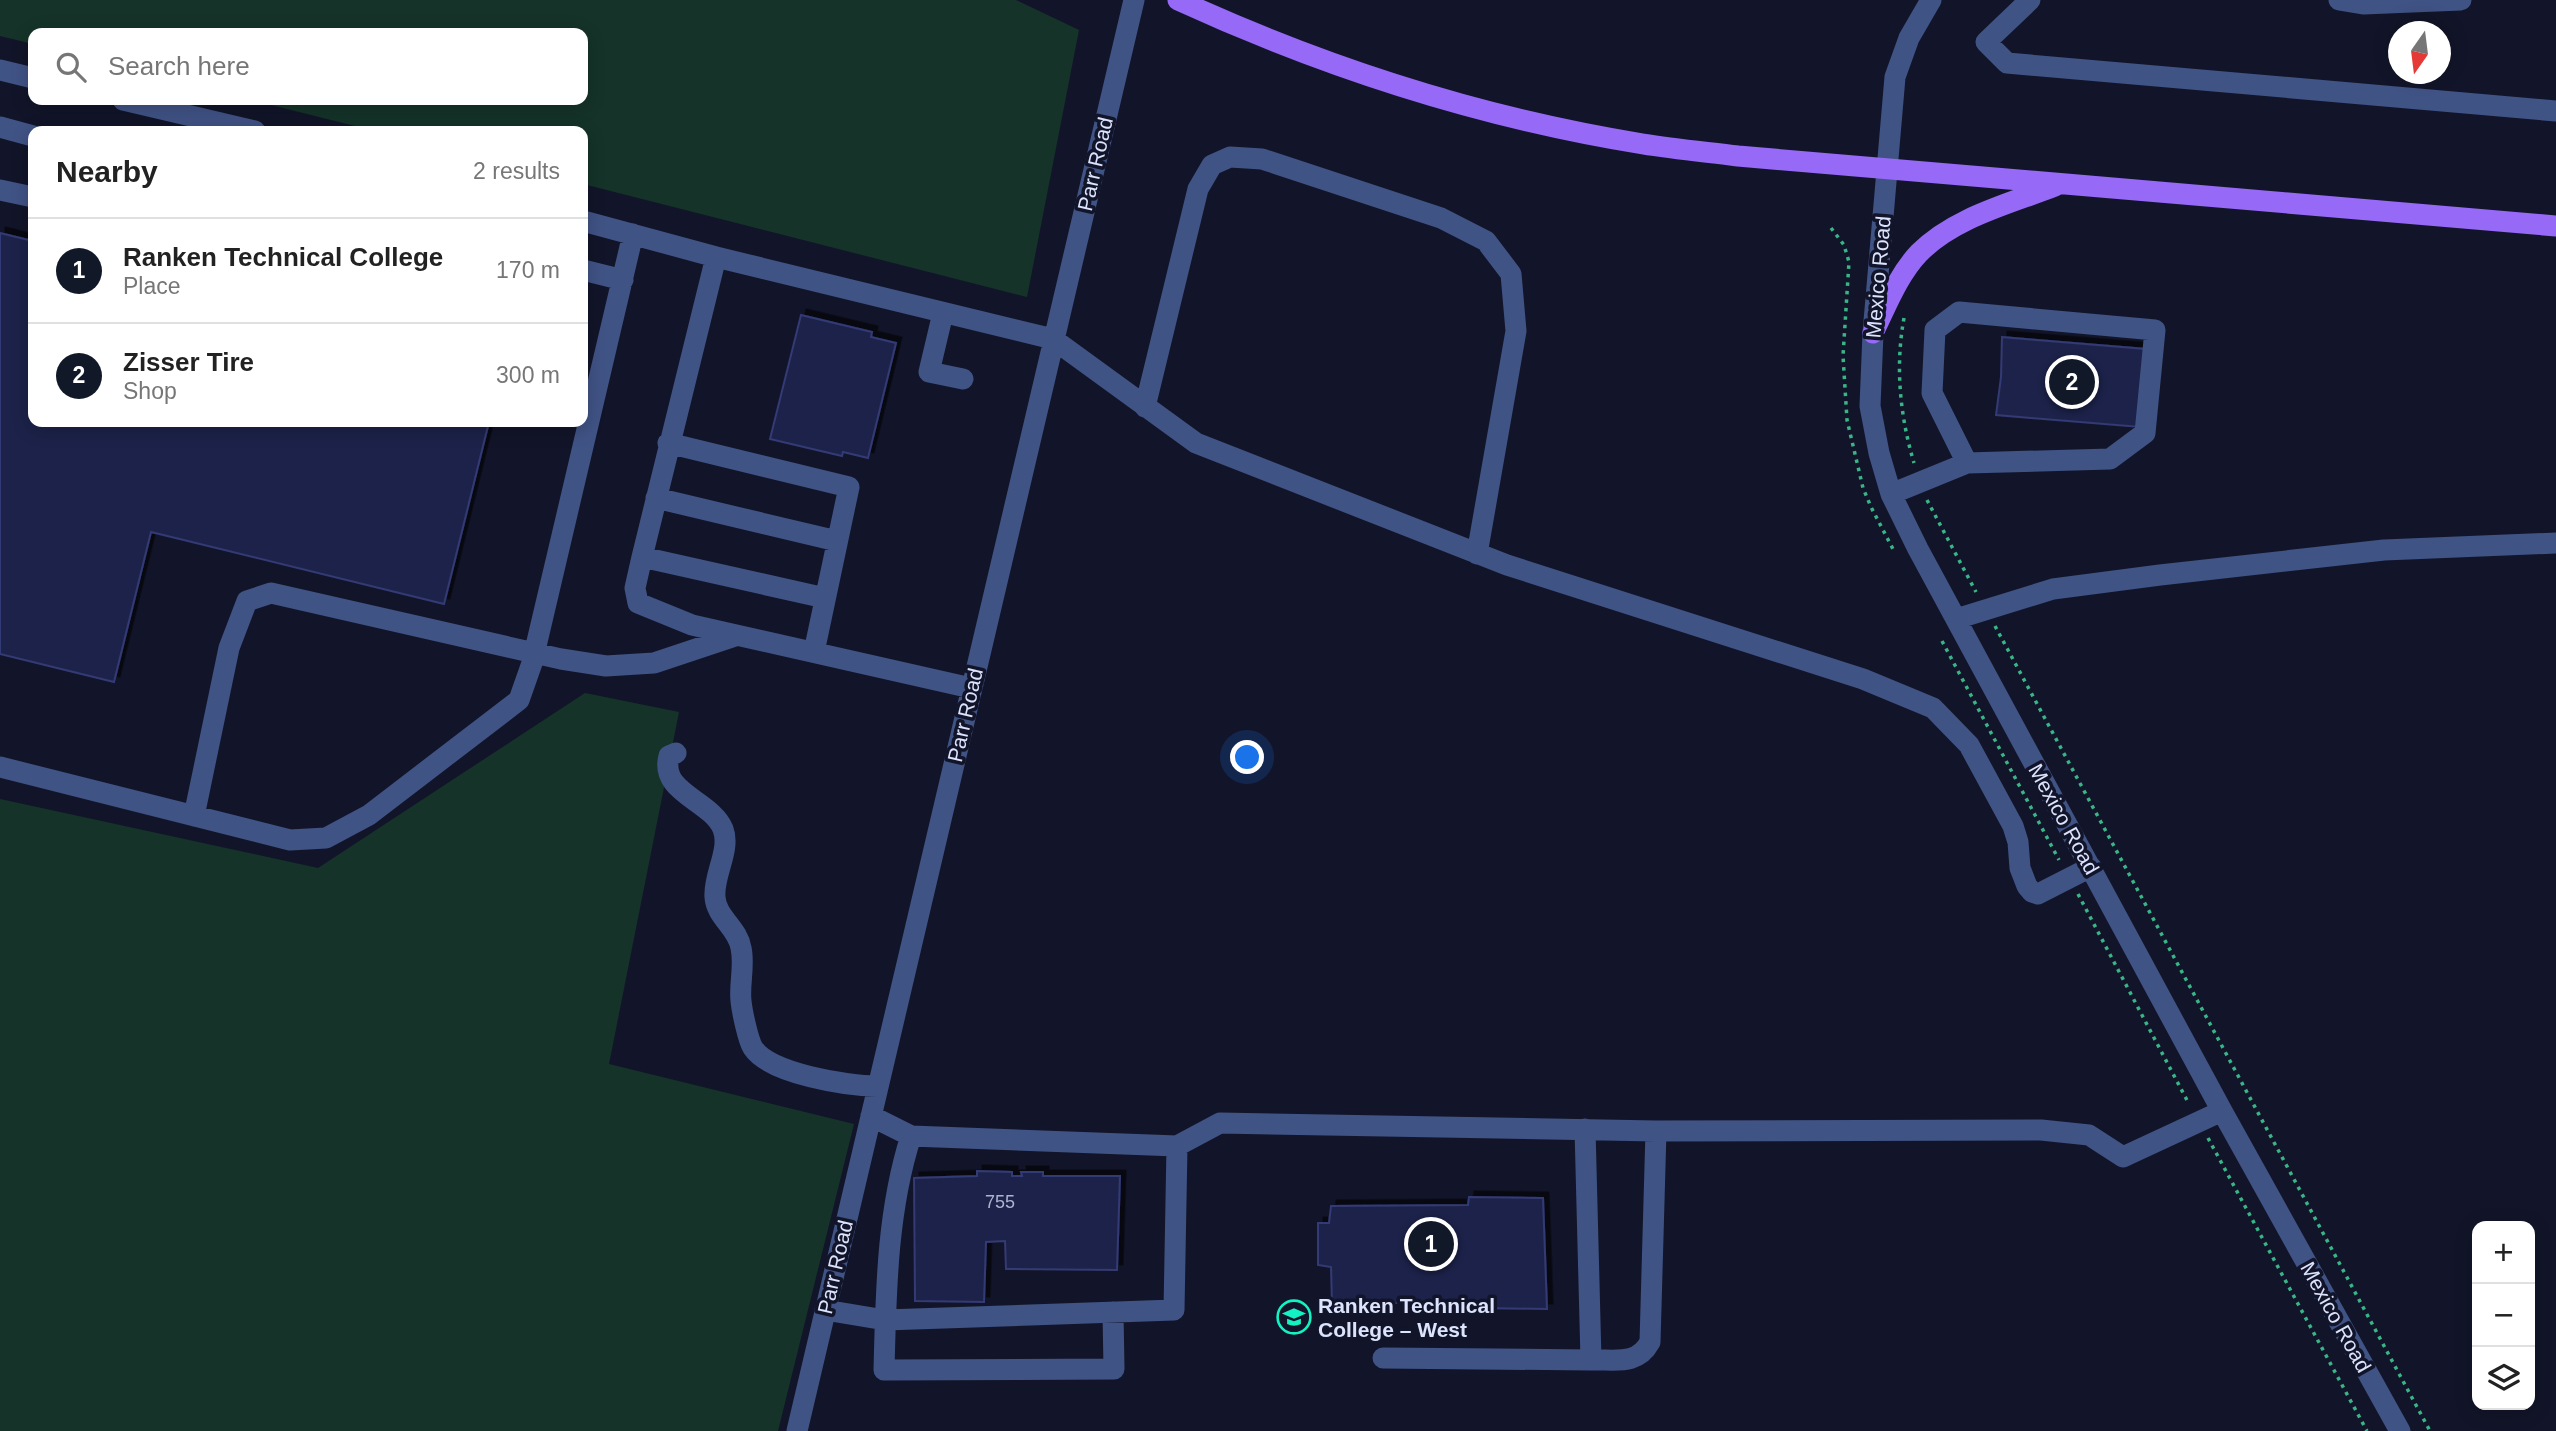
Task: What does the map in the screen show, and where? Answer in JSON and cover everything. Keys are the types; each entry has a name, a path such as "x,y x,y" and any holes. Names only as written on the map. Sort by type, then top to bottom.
{"main road":[{"path":"1178,0 1258,35 1354,71 1429,95 1498,114 1643,144 1738,156 2556,226"},
{"path":"1872,334 1900,279 1919,253 1950,228 2061,184"}],"street":[{"name":"Parr Road","path":"797,1431 1134,0"},
{"name":"Mexico Road","path":"1931,0 1909,38 1895,77 1872,334 1870,406 1879,453 1891,494 2222,1111 2400,1431"},
{"path":"2029,0 1986,42 2007,62 2556,111"},
{"path":"2339,0 2363,4 2462,0"},
{"path":"0,70 28,77"},
{"path":"144,105 226,126"},
{"path":"0,127 28,134"},
{"path":"1145,407 1198,189 1212,165 1230,157 1262,159 1441,218 1486,241 1511,274 1516,331 1477,554"},
{"path":"0,190 28,196"},
{"path":"588,221 716,257 1053,340 1196,443 1507,565 1863,679 1933,708 1969,745 2013,826 2018,842 2020,868 2032,892 2038,894 2091,867"},
{"path":"588,427 633,234"},
{"path":"716,257 668,443 635,588 638,603 692,625 971,688"},
{"path":"588,271 623,280"},
{"path":"1891,494 1967,463 2110,459 2145,433 2155,330 1959,312 1935,330 1931,393 1967,463"},
{"path":"943,313 929,372 964,379"},
{"path":"0,767 290,840 326,838 369,815 519,700 534,653 588,427"},
{"path":"668,443 849,486 814,652"},
{"path":"656,498 837,541"},
{"path":"1956,619 2053,589 2291,558 2384,550 2556,543"},
{"path":"642,557 825,598"},
{"path":"194,816 229,648 247,601 271,593 534,653 606,666 654,663 737,635"},
{"path":"677,753 670,757 667,765 669,776 677,786 705,807 723,829 724,839 714,896 720,913 735,930 742,949 741,1002 752,1047 767,1061 785,1069 859,1086 877,1086"},
{"path":"871,1116 911,1136 1177,1146 1220,1123 1656,1131 2041,1130 2089,1135 2123,1157 2222,1111"},
{"path":"1585,1129 1591,1360"},
{"path":"1382,1358 1591,1360 1634,1359 1645,1352 1650,1342 1656,1131"},
{"path":"911,1136 900,1169 891,1234 884,1370 1114,1369 1113,1312"},
{"path":"825,1310 885,1320 1174,1310 1177,1146"}],"path":[{"path":"1908,309 1903,320 1900,396 1904,429 1931,508 2430,1431"}],"green space":[{"path":"0,0 1016,0 1079,30 1027,297 588,185 588,126 355,126 271,105 588,105 588,28 28,28 28,43 0,36"},
{"path":"585,693 679,712 609,1064 854,1124 778,1431 0,1431 0,799 318,868"}],"building":[{"path":"0,233 28,240 28,427 488,427 444,604 151,532 114,682 0,654"},
{"path":"801,315 872,332 871,337 896,343 868,458 843,452 842,456 770,439"},
{"path":"2002,337 2146,349 2140,427 1996,415"},
{"path":"977,1171 1012,1172 1012,1176 1022,1176 1021,1172 1043,1172 1043,1176 1120,1176 1117,1270 1006,1269 1005,1241 986,1242 984,1302 915,1301 914,1178 977,1176"},
{"path":"1469,1197 1543,1198 1547,1309 1473,1308 1471,1303 1332,1303 1331,1267 1318,1265 1318,1223 1329,1223 1331,1206 1468,1205"}],"place":[{"name":"Zisser Tire","path":"2072,382"},
{"name":"Ranken Technical College","path":"1431,1244"},
{"name":"Ranken Technical College – West","path":"1294,1317"}]}
